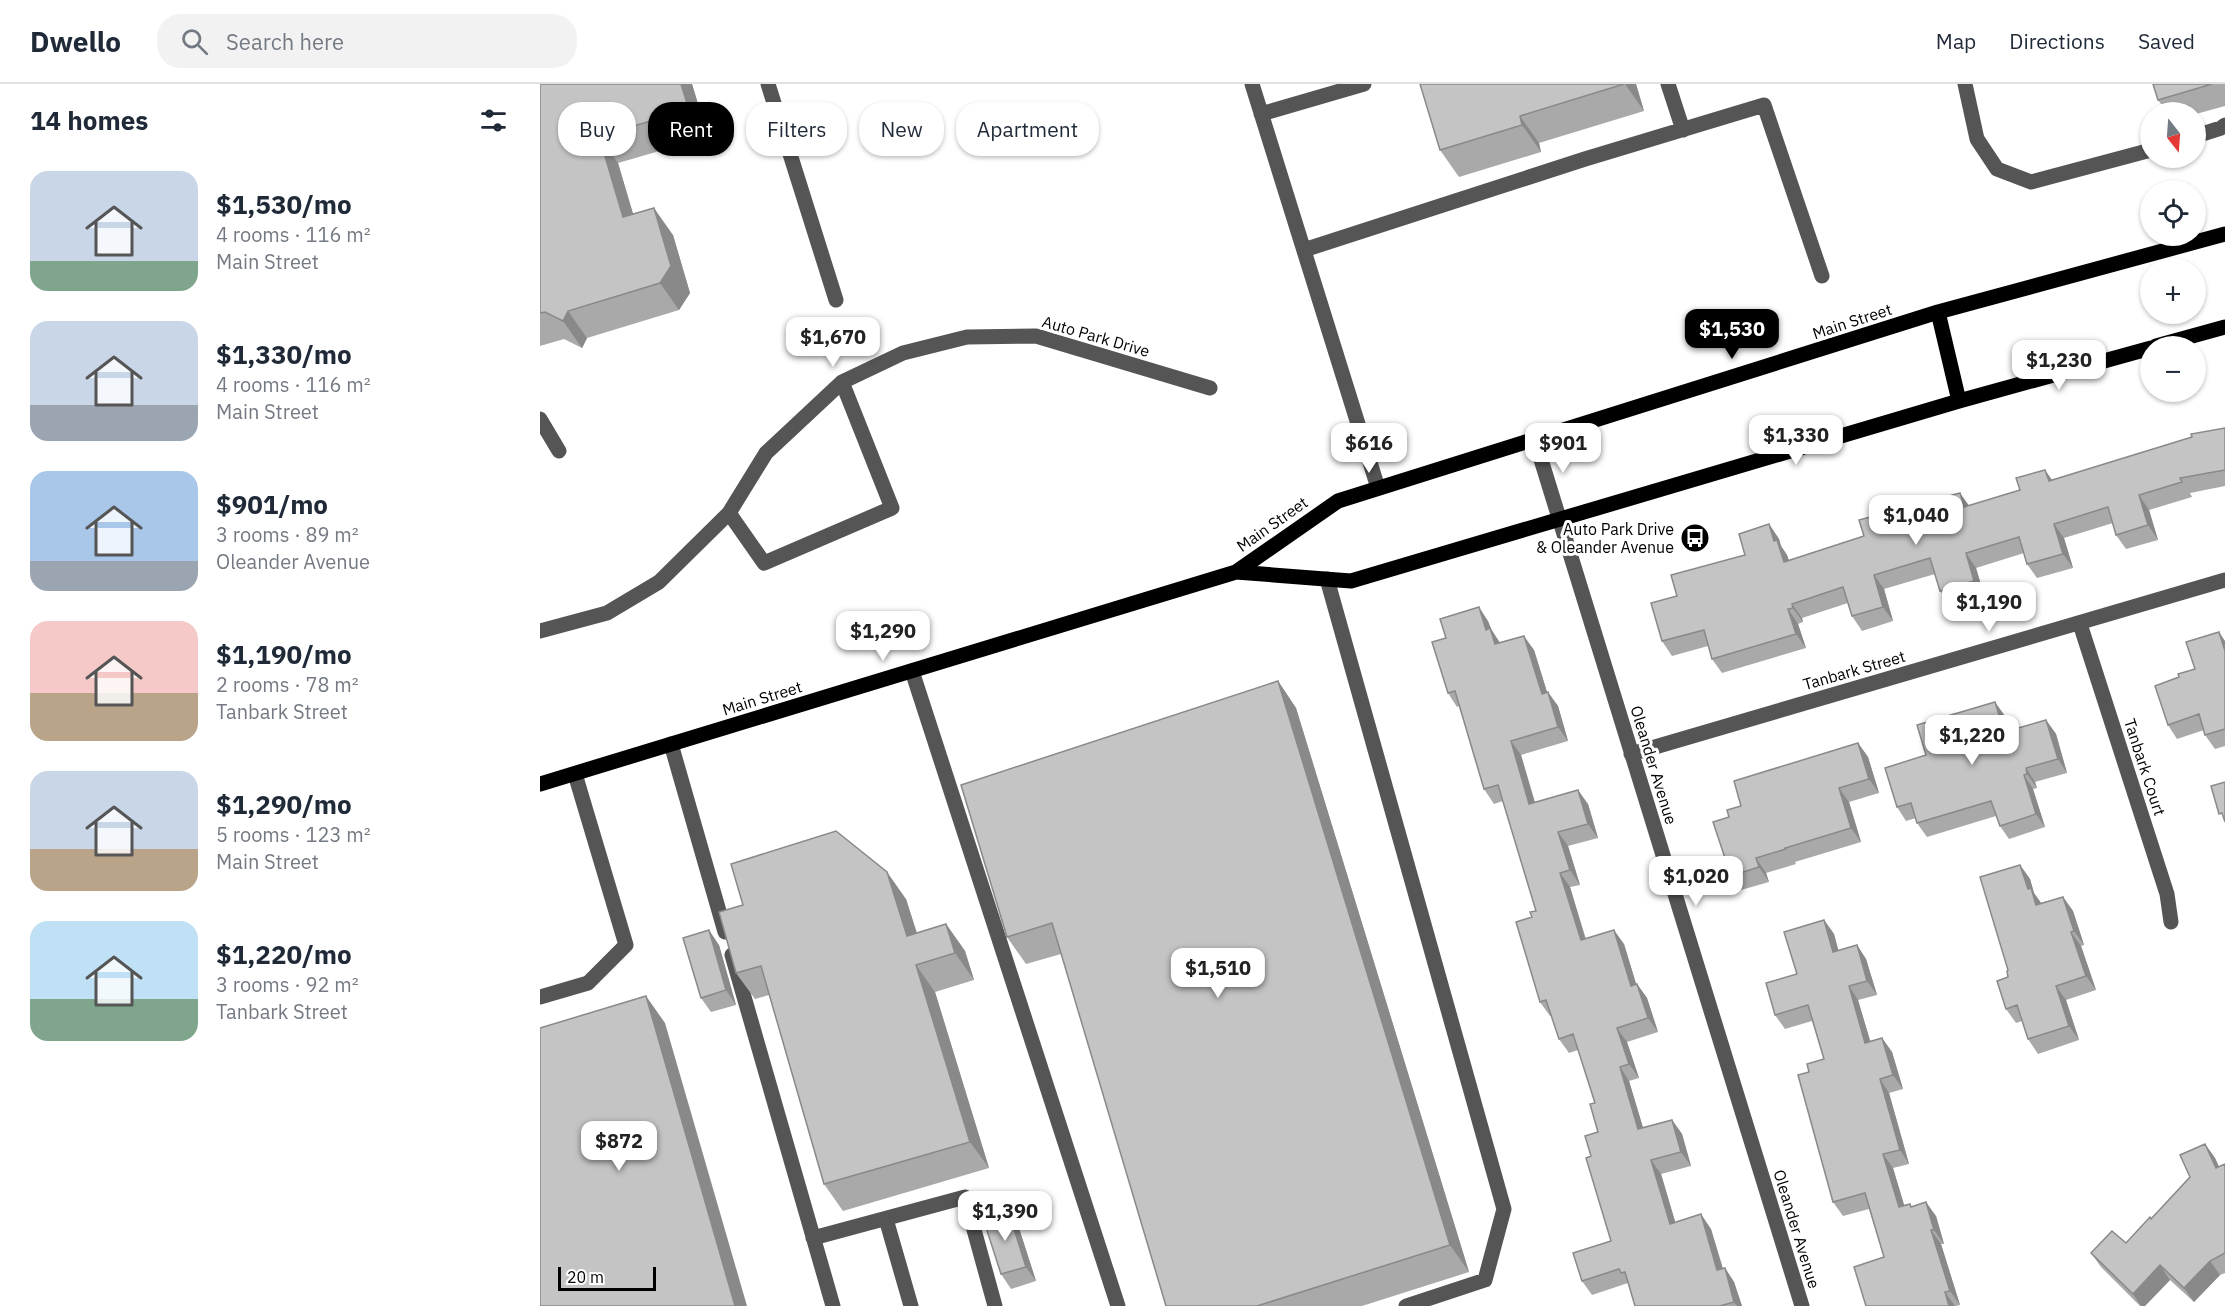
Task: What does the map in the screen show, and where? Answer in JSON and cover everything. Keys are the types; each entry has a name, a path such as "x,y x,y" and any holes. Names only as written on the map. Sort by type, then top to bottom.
{"main road":[{"name":"Main Street","path":"540,784 1236,572 1338,501 1938,312 2225,234"},
{"path":"1938,312 1959,401"},
{"path":"2193,336 2225,327"},
{"name":"Main Street","path":"1236,572 1351,581 1959,401 2140,351"}],"street":[{"path":"768,84 836,300"},
{"path":"1251,84 1378,488"},
{"path":"1261,114 1364,84"},
{"path":"1668,84 1683,130"},
{"path":"1965,84 1977,139 1997,169 2031,182 2140,153"},
{"path":"1304,250 1585,159 1764,105 1822,276"},
{"path":"2206,133 2225,125"},
{"name":"Auto Park Drive","path":"540,631 607,613 659,582 729,513 766,453 842,382 903,353 967,337 1036,336 1210,388"},
{"path":"729,513 764,563 892,508 842,382"},
{"path":"540,419 559,452"},
{"name":"Oleander Avenue","path":"1535,440 1802,1306"},
{"path":"1327,579 1504,1209 1485,1280 1406,1306"},
{"name":"Tanbark Street","path":"1631,754 2225,580"},
{"name":"Tanbark Court","path":"2080,624 2167,894 2171,922"},
{"path":"912,671 1118,1306"},
{"path":"671,744 833,1306"},
{"path":"540,997 588,983 626,945 575,774"},
{"path":"813,1238 965,1197 995,1306"},
{"path":"886,1219 911,1306"}],"building":[{"path":"540,84 681,84 687,102 648,102 648,122 636,125 636,102 558,102 558,156 605,156 623,217 654,208 671,266 660,283 568,311 563,321 545,312 540,313"},
{"path":"1420,84 1624,84 1520,116 1522,125 1440,150"},
{"path":"2153,84 2212,84 2158,100"},
{"path":"2225,428 2225,470 2180,478 2182,482 2139,495 2148,525 2116,535 2108,507 2054,524 2063,554 2027,564 2019,537 1966,553 1974,581 1940,591 1930,558 1874,575 1883,607 1852,616 1843,587 1792,604 1793,608 1788,609 1796,634 1712,659 1704,630 1662,641 1651,603 1677,596 1671,575 1745,555 1739,534 1769,524 1784,562 1864,536 1859,520 1960,493 1964,507 2020,490 2016,478 2045,470 2049,481 2192,437 2191,434"},
{"path":"1479,607 1486,630 1490,628 1495,644 1524,636 1542,694 1548,692 1558,727 1511,741 1529,804 1578,790 1588,824 1558,832 1570,870 1560,873 1581,940 1614,930 1631,986 1637,984 1648,1018 1617,1028 1629,1064 1620,1067 1638,1129 1672,1120 1681,1152 1651,1160 1670,1224 1701,1214 1717,1270 1725,1268 1734,1302 1720,1306 1635,1306 1625,1272 1621,1273 1619,1269 1582,1281 1573,1253 1611,1241 1586,1158 1591,1156 1585,1136 1598,1132 1590,1104 1595,1103 1573,1034 1559,1039 1546,1000 1540,1002 1516,922 1532,917 1530,912 1536,911 1498,785 1484,789 1455,691 1448,693 1432,642 1446,638 1440,619"},
{"path":"2219,632 2225,651 2225,729 2205,735 2199,714 2168,725 2155,686 2179,677 2178,674 2195,669 2186,642"},
{"path":"1278,681 1450,1245 1257,1306 1166,1306 1052,923 1007,937 961,785"},
{"path":"1995,702 2004,732 2046,720 2058,759 2026,768 2027,774 2024,775 2036,814 2000,826 1991,801 1917,823 1911,803 1897,807 1885,768 1926,755 1917,725"},
{"path":"1858,743 1869,779 1839,788 1851,828 1756,858 1759,867 1731,876 1713,822 1729,817 1727,810 1741,806 1734,781"},
{"path":"2225,782 2225,822 2222,813 2219,814 2211,786"},
{"path":"836,831 887,872 907,936 946,924 955,953 916,965 970,1142 824,1184 761,966 736,973 719,912 743,905 731,864"},
{"path":"2020,865 2036,905 2063,897 2074,931 2071,932 2086,976 2056,986 2069,1026 2028,1039 2017,1005 2006,1009 1997,981 2008,977 2008,970 1980,877"},
{"path":"1824,920 1833,952 1857,945 1867,981 1849,986 1865,1043 1882,1038 1893,1075 1880,1079 1900,1150 1883,1154 1899,1207 1910,1204 1911,1207 1926,1202 1934,1230 1931,1230 1950,1291 1945,1292 1949,1306 1866,1306 1854,1267 1884,1257 1865,1193 1833,1202 1798,1075 1809,1072 1807,1064 1824,1059 1808,1005 1775,1015 1766,983 1797,974 1784,932"},
{"path":"709,930 726,990 701,998 683,938"},
{"path":"646,996 735,1306 540,1306 540,1028"},
{"path":"2205,1144 2216,1168 2225,1164 2225,1253 2210,1261 2184,1288 2160,1265 2133,1294 2091,1253 2112,1231 2126,1243 2190,1177 2180,1155"},
{"path":"1008,1210 1026,1267 1001,1274 983,1218"}],"place":[{"name":"Auto Park Drive & Oleander Avenue","path":"1695,538"}]}
